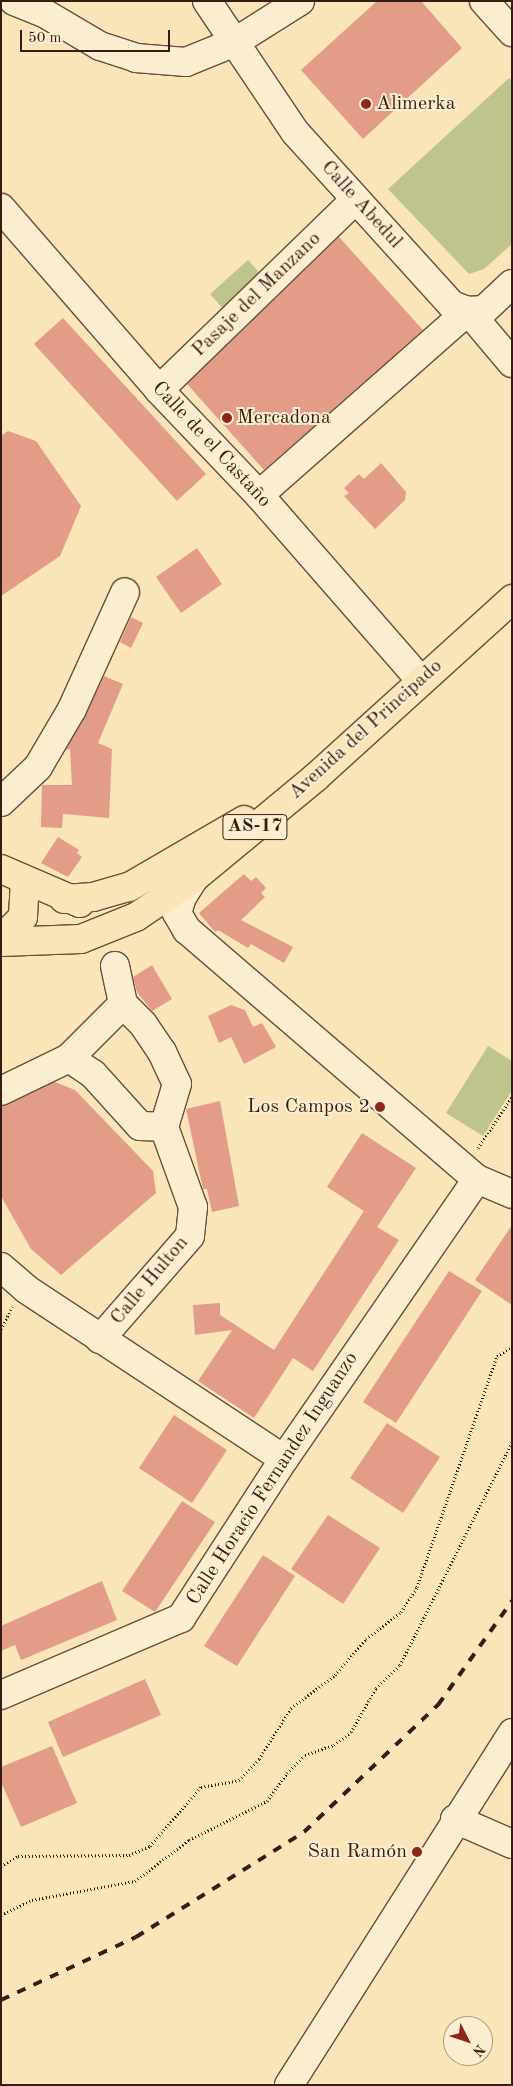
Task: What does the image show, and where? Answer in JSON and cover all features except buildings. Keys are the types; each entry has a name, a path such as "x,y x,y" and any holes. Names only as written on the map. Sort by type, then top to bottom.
{"main road":[{"name":"Avenida del Principado","path":"1,940 53,942 80,940 136,917 194,878 316,777 512,599"},
{"path":"64,899 93,897 129,887 316,777"},
{"path":"1,869 64,899 136,917"},
{"path":"1,940 24,918 25,882"},
{"path":"53,942 70,930 73,918 64,899"}],"street":[{"path":"14,1 44,13 100,46 136,58 186,62 235,42 300,1"},
{"name":"Calle Abedul","path":"207,1 295,132 452,305 468,311"},
{"path":"484,1 512,32"},
{"name":"Pasaje del Manzano","path":"159,390 356,200"},
{"name":"Calle de el Castaño","path":"4,218 159,390 259,495 421,681"},
{"path":"259,495 468,311 484,310 512,284"},
{"path":"468,311 512,363"},
{"path":"1,802 38,767 72,710 125,592"},
{"path":"194,878 182,897 177,913 187,930 471,1174 512,1194"},
{"path":"136,917 187,930"},
{"path":"69,1058 93,1074 140,1126 164,1127 177,1084 162,1052 143,1024 123,1004 115,966"},
{"path":"1,1091 69,1058 123,1004"},
{"name":"Calle Hulton","path":"100,1339 190,1236 193,1207 164,1127"},
{"name":"Calle Horacio Fernandez Inguanzo","path":"1,1695 182,1618 471,1174"},
{"path":"1,1267 26,1289 284,1459"},
{"path":"290,2085 512,1733"},
{"path":"456,1820 512,1844"}],"path":[{"path":"471,1174 512,1097"},
{"path":"1,1866 18,1856 129,1855 150,1846 201,1787 240,1780 259,1759 291,1708 335,1675 366,1639 401,1612 417,1587 497,1356 512,1347"},
{"path":"1,1915 32,1900 135,1880 189,1840 267,1802 287,1773 305,1755 334,1745 351,1732 376,1688 400,1665 512,1442"}],"green space":[{"path":"509,78 512,81 512,244 484,269 469,274 388,189"},
{"path":"248,260 265,279 227,313 210,294"},
{"path":"488,1046 512,1061 512,1090 483,1136 446,1113"}],"railway":[{"path":"1,2000 136,1937 304,1832 438,1705 512,1601"}],"place":[{"name":"Alimerka","path":"366,104"},
{"name":"Mercadona","path":"227,418"},
{"name":"Los Campos 2","path":"380,1107"},
{"name":"San Ramón","path":"417,1852"}]}
